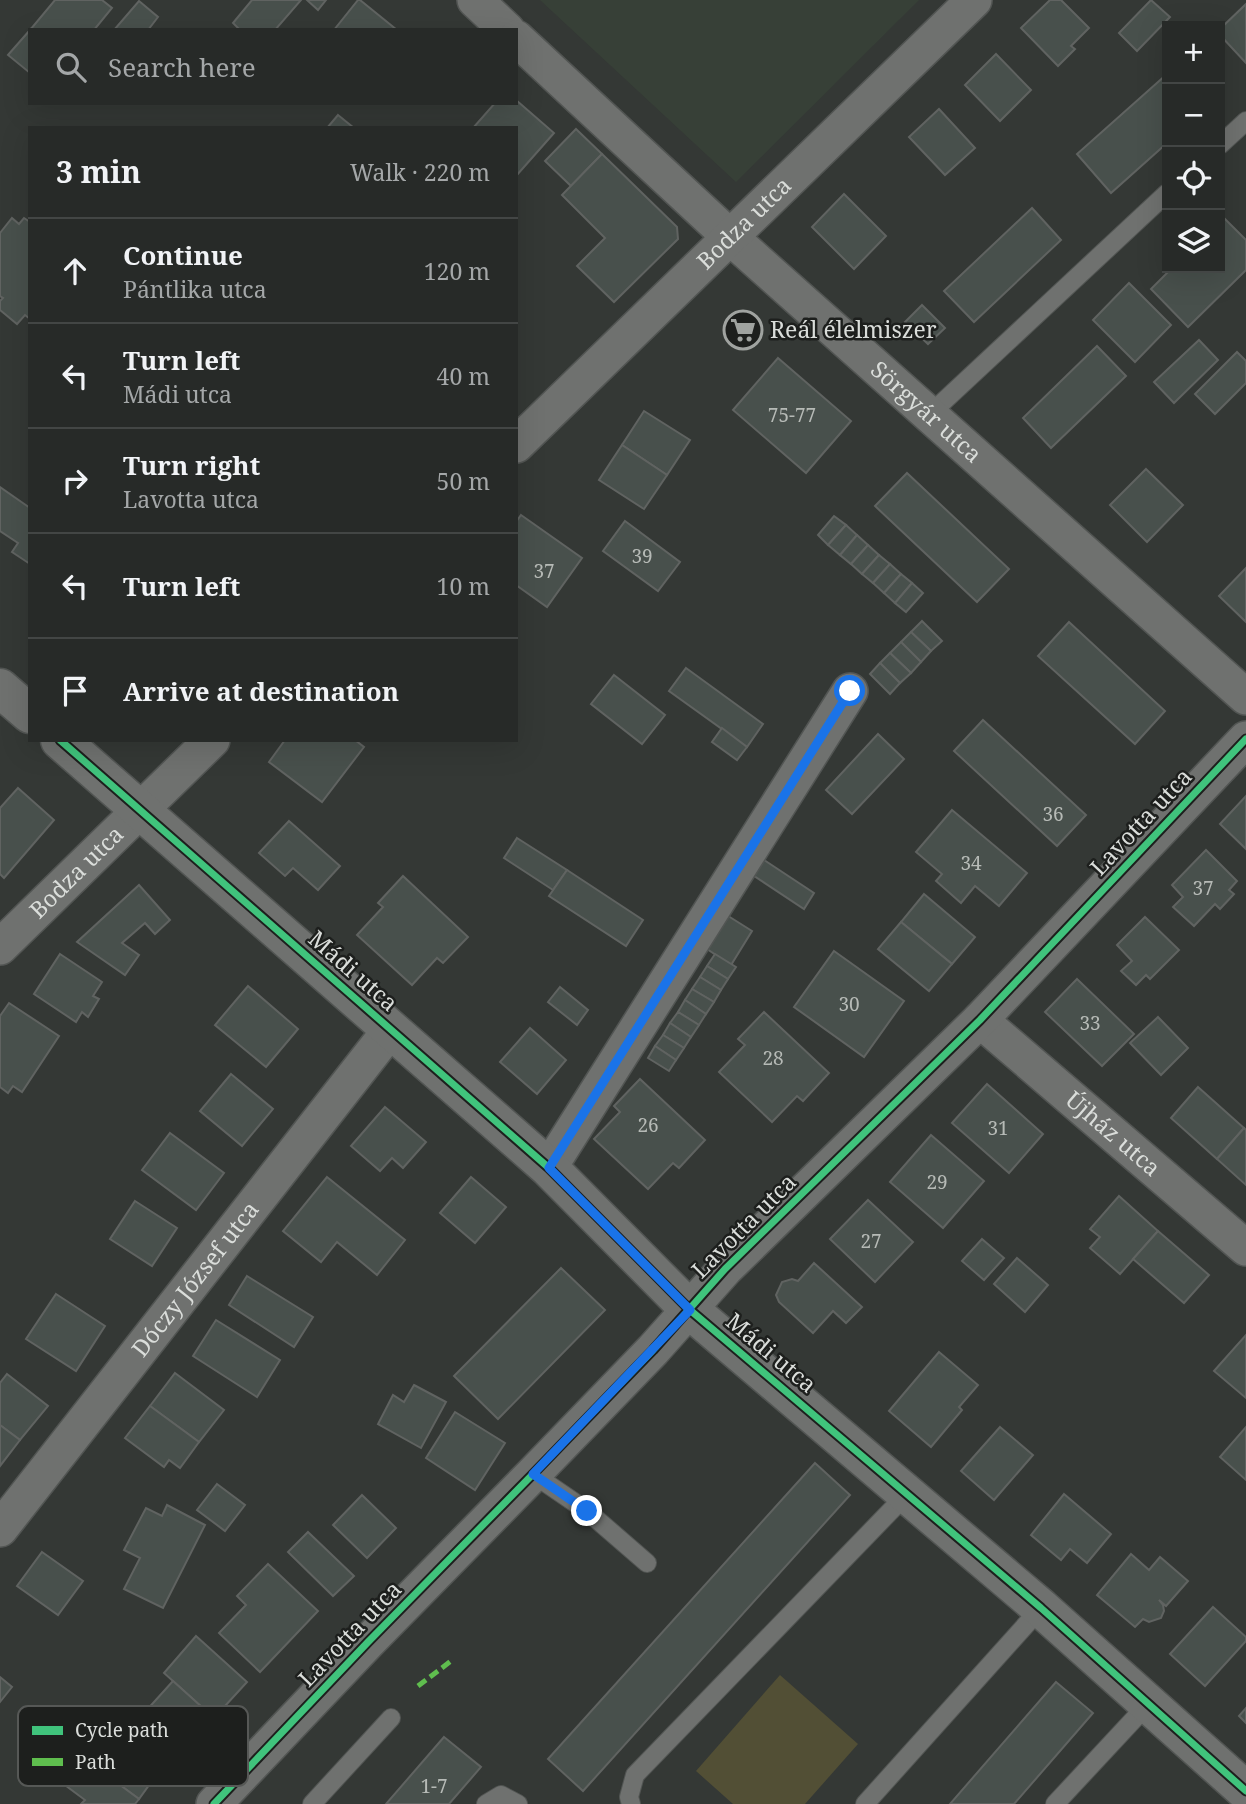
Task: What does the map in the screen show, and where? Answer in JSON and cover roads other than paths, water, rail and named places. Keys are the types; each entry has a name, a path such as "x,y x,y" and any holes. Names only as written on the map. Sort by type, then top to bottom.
{"street":[{"path":"475,0 506,28"},
{"name":"Bodza utca","path":"518,443 974,0"},
{"name":"Sörgyár utca","path":"518,40 730,237 1246,697"},
{"path":"0,688 28,712"},
{"path":"549,1168 850,691"},
{"name":"Lavotta utca","path":"248,1775 368,1642 690,1310 725,1269 980,1020 1246,739"},
{"name":"Mádi utca","path":"62,742 549,1168 690,1310 1041,1608 1246,1791"},
{"name":"Bodza utca","path":"0,947 210,742"},
{"name":"Újház utca","path":"980,1020 1246,1248"},
{"name":"Dóczy József utca","path":"0,1529 391,1029"},
{"name":"Lavotta utca","path":"225,1801 238,1786"}],"lane":[{"path":"1225,140 1246,121"},
{"path":"930,414 1162,198"},
{"path":"533,1474 587,1511 647,1563"},
{"path":"631,1804 629,1797 635,1774 906,1495"},
{"path":"865,1804 1041,1608"},
{"path":"1055,1804 1149,1703"},
{"path":"312,1804 391,1718"},
{"path":"486,1804 501,1795 518,1804"}],"place":[{"name":"Reál élelmiszer","path":"743,330"}]}
